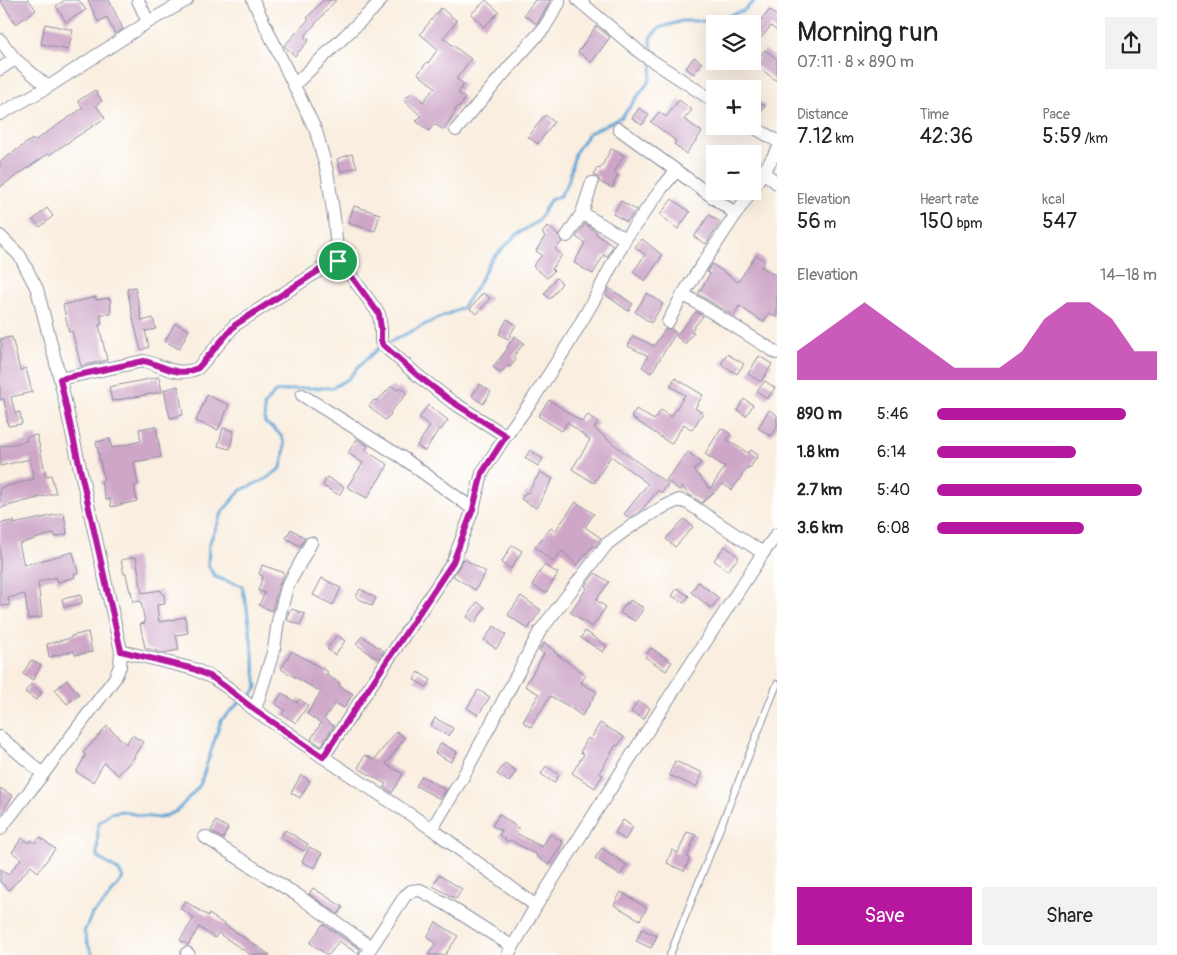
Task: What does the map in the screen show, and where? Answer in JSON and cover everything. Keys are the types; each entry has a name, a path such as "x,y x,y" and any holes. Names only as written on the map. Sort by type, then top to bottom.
{"street":[{"path":"138,0 148,22"},
{"path":"0,114 48,87 148,22 187,0"},
{"path":"253,0 316,130 327,172 338,261 344,266 379,314 383,345 417,375 451,401 506,436"},
{"path":"295,84 381,0"},
{"path":"456,130 544,28 559,0"},
{"path":"578,0 642,54 706,96"},
{"path":"0,40 15,60 48,87"},
{"path":"0,69 15,60"},
{"path":"619,129 736,214"},
{"path":"761,131 777,141"},
{"path":"761,176 777,151"},
{"path":"323,757 453,562 473,509 482,473 569,343 600,290 625,239 676,170"},
{"path":"764,172 777,183"},
{"path":"568,236 582,213 592,182"},
{"path":"668,322 682,294 745,200"},
{"path":"582,213 625,239"},
{"path":"0,236 20,256 37,289 60,379 121,651 120,666 115,678 0,829"},
{"path":"60,379 144,361 162,368 190,372 198,368 235,325 329,264 338,261"},
{"path":"682,294 777,353"},
{"path":"302,394 403,458 473,509"},
{"path":"432,829 464,775 540,631 607,544 643,520 679,500 688,503 763,553"},
{"path":"205,837 297,895 369,951 405,896 411,891 420,890 444,903 510,951 536,906 642,739 777,534"},
{"path":"252,707 274,650 278,621 287,587 311,543"},
{"path":"121,651 194,669 213,678 323,757 432,829 536,906"},
{"path":"0,737 43,774"}],"lane":[{"path":"670,955 777,684"}],"building":[{"path":"0,0 29,0 36,10 16,24"},
{"path":"65,0 79,0 86,10 66,22 56,6"},
{"path":"88,0 109,0 123,29 115,34 107,17 98,22"},
{"path":"323,0 336,0 304,37 309,40 295,56 284,46 309,19 307,18"},
{"path":"486,0 499,12 484,27 471,14"},
{"path":"535,0 551,0 537,24 524,15"},
{"path":"441,8 457,21 443,38 471,59 456,79 464,84 458,93 465,98 460,107 458,106 444,130 434,124 429,131 416,121 421,116 404,100 412,92 423,102 435,87 418,74 438,49 420,34"},
{"path":"770,10 777,16 777,31 771,26 761,38 761,20"},
{"path":"45,24 73,30 68,50 41,44"},
{"path":"596,26 610,37 592,62 578,52"},
{"path":"765,50 777,59 777,81 761,69 761,55"},
{"path":"694,57 702,63 694,74 686,68"},
{"path":"95,90 102,101 96,105 105,118 0,187 0,162 32,139 34,141 83,108 78,101"},
{"path":"679,100 692,110 684,119 702,132 686,154 674,144 676,141 651,122 659,112 666,117"},
{"path":"761,103 765,106 761,112"},
{"path":"639,108 649,115 642,125 632,118"},
{"path":"545,115 554,122 538,144 528,137"},
{"path":"611,149 624,155 614,173 618,175 612,188 600,182 598,177 594,175 597,168 600,169"},
{"path":"352,154 357,167 341,172 337,159"},
{"path":"672,199 690,212 678,229 660,215"},
{"path":"621,201 636,210 627,222 613,214"},
{"path":"354,206 380,214 375,231 348,223"},
{"path":"47,208 53,216 40,227 33,220"},
{"path":"709,215 720,222 706,244 694,237"},
{"path":"585,224 613,246 607,257 604,255 593,274 574,263 585,243 576,237"},
{"path":"548,226 559,236 562,242 555,249 562,255 552,269 554,271 547,278 533,266 542,255 536,251 545,236 542,233"},
{"path":"642,239 662,255 645,281 633,272 645,255 635,247"},
{"path":"756,255 765,261 761,267 777,276 777,317 769,313 763,322 739,306 734,316 698,294 710,274 707,272 712,264 738,282"},
{"path":"556,278 562,283 550,299 544,294"},
{"path":"135,287 142,321 153,318 156,329 145,330 149,347 141,350 127,289"},
{"path":"609,288 633,304 628,311 606,295"},
{"path":"483,293 490,298 477,314 470,309"},
{"path":"647,293 663,304 651,323 635,312"},
{"path":"96,297 96,300 110,298 111,314 100,314 102,324 99,325 107,360 81,366 72,331 69,332 63,305"},
{"path":"696,312 703,316 691,331 694,332 685,344 676,336"},
{"path":"507,319 516,325 508,339 499,334"},
{"path":"175,323 189,330 179,349 165,341"},
{"path":"665,329 671,329 676,333 651,373 642,367 648,356 628,346 633,336 654,346"},
{"path":"515,336 524,343 513,357 516,360 501,373 493,367"},
{"path":"12,337 20,370 26,368 32,392 11,397 15,413 20,412 22,424 8,426 4,399 0,400 0,348 2,347 0,339"},
{"path":"727,354 744,364 737,374 721,364"},
{"path":"759,356 772,364 761,382 748,374"},
{"path":"159,377 162,392 112,401 109,387"},
{"path":"675,378 703,395 695,408 703,413 692,430 684,424 671,444 631,417 636,409 654,420 661,410 671,417 685,395 670,386"},
{"path":"765,381 775,388 767,399 757,391"},
{"path":"480,384 491,392 483,404 472,396"},
{"path":"178,386 183,415 170,418 164,390"},
{"path":"392,386 397,390 400,387 407,394 385,420 369,406"},
{"path":"207,395 229,405 218,430 196,421"},
{"path":"744,399 753,405 746,416 737,410"},
{"path":"549,400 582,422 588,415 598,423 594,428 668,484 661,493 658,490 643,509 629,518 624,514 648,484 611,456 594,483 572,469 590,440 567,422 562,431 538,416"},
{"path":"428,405 448,420 441,430 439,429 425,451 417,446 430,426 419,418"},
{"path":"769,410 777,415 777,428 771,436 758,428"},
{"path":"156,426 161,457 134,462 138,485 134,486 137,501 111,507 110,499 106,500 101,481 104,480 96,442 110,439 112,448 141,441 139,429"},
{"path":"223,428 234,431 230,449 218,446"},
{"path":"721,428 731,434 727,440 748,453 751,450 758,455 732,490 723,484 702,503 689,495 682,486 679,490 666,480 688,452 701,462 694,470 710,489 725,467 705,454"},
{"path":"37,435 46,476 51,475 56,493 0,508 0,488 34,479 30,459 0,466 0,447 27,441 26,437"},
{"path":"357,439 368,446 365,450 388,465 367,498 347,487 363,463 348,453"},
{"path":"530,450 543,459 538,466 525,458"},
{"path":"540,472 553,479 536,508 521,499 526,492 528,493"},
{"path":"327,477 344,487 339,495 323,486"},
{"path":"576,502 594,514 585,527 601,538 577,565 562,551 553,562 535,547 551,528 555,531"},
{"path":"64,513 67,534 55,537 54,533 19,544 24,565 73,552 78,573 74,574 75,577 58,582 56,577 38,582 42,617 28,619 25,594 8,598 10,605 1,606 0,523 14,521 14,524"},
{"path":"684,519 693,527 675,547 666,539"},
{"path":"291,529 305,538 300,546 286,538"},
{"path":"512,545 522,551 511,569 501,563"},
{"path":"725,546 739,557 727,571 714,560"},
{"path":"136,557 142,593 161,590 162,594 164,594 165,604 157,605 159,622 185,617 188,633 176,635 179,650 163,653 145,648 140,624 145,623 141,601 133,602 121,560"},
{"path":"464,559 486,572 475,590 453,576"},
{"path":"262,565 285,573 279,585 272,611 259,605 265,593 258,591 263,576 259,574"},
{"path":"544,565 558,573 546,593 532,585"},
{"path":"595,573 609,582 596,600 606,607 592,627 570,612"},
{"path":"322,578 341,588 333,605 313,595"},
{"path":"698,582 719,598 711,608 691,592"},
{"path":"677,588 689,596 684,603 672,596"},
{"path":"360,589 376,598 372,606 356,597"},
{"path":"81,595 82,603 64,607 62,599"},
{"path":"521,596 541,610 528,629 508,615"},
{"path":"630,600 644,608 635,621 620,613"},
{"path":"477,602 485,607 475,623 467,617"},
{"path":"292,609 305,614 300,625 287,620 289,611"},
{"path":"494,626 506,635 496,649 484,640"},
{"path":"585,631 607,646 603,652 581,638"},
{"path":"88,632 92,652 75,655 74,651 49,657 47,644"},
{"path":"337,635 345,641 335,655 327,649"},
{"path":"362,636 384,651 378,659 356,644"},
{"path":"544,643 586,675 581,683 597,692 582,716 550,696 531,727 523,722 539,694 525,686 544,654 539,650"},
{"path":"651,648 672,662 666,671 645,657"},
{"path":"292,651 328,672 326,675 340,683 339,686 353,694 344,708 335,703 324,719 334,726 321,746 311,739 321,723 307,714 321,692 281,669"},
{"path":"31,660 41,665 33,680 23,674"},
{"path":"418,672 431,680 427,687 414,680"},
{"path":"67,680 79,694 67,704 55,690"},
{"path":"31,684 42,693 36,700 25,692"},
{"path":"478,690 490,697 478,715 467,708"},
{"path":"282,693 297,703 299,699 308,705 296,723 282,714 285,710 275,704"},
{"path":"638,701 650,708 644,719 631,712"},
{"path":"435,718 453,728 449,736 431,726"},
{"path":"600,723 624,737 618,746 616,745 599,773 603,775 595,788 572,773 584,754 580,752"},
{"path":"107,726 126,744 132,735 143,742 135,757 118,775 104,763 93,782 76,772 86,755 83,753"},
{"path":"397,731 405,738 386,764 403,774 392,793 384,787 386,784 358,768 365,755 374,760"},
{"path":"441,743 457,752 451,762 435,753"},
{"path":"675,761 703,773 696,787 669,775"},
{"path":"505,763 516,771 509,782 497,774"},
{"path":"546,766 559,775 554,783 541,774"},
{"path":"301,775 310,781 300,798 291,793"},
{"path":"422,776 446,790 440,799 416,786"},
{"path":"0,788 13,796 0,816"},
{"path":"499,814 519,829 516,833 542,847 550,834 563,842 549,865 537,855 510,840 508,842 499,835 502,831 492,826"},
{"path":"623,820 633,827 625,840 615,833"},
{"path":"216,821 228,828 223,839 211,831"},
{"path":"285,830 308,844 304,851 281,838"},
{"path":"687,832 696,835 687,857 690,858 684,871 667,863 672,850 678,853"},
{"path":"40,837 55,849 38,872 31,866 9,890 0,882 0,869 8,875 21,859 12,852 22,838 29,843 31,840 35,843"},
{"path":"309,847 322,853 315,868 302,862"},
{"path":"602,848 627,865 620,875 595,858"},
{"path":"439,875 462,889 456,899 433,886"},
{"path":"313,888 343,907 338,914 309,894"},
{"path":"621,892 647,908 640,920 614,905"},
{"path":"185,901 208,916 209,914 270,955 251,955 218,933 215,938 199,927 188,945 180,940 194,918 180,908"},
{"path":"436,922 458,936 445,955 428,955 436,943 427,937"},
{"path":"323,924 360,949 358,954 339,941 329,955 310,943"},
{"path":"642,929 657,936 651,948 636,941"}],"waterway":[{"path":"654,58 650,38 659,28 682,21 709,21 743,11 756,0"},
{"path":"386,344 462,308 476,288 491,260 515,236 538,221 550,200 560,196 568,183 575,153 589,133 622,117 650,80 653,64"},
{"path":"249,699 257,687 247,608 242,586 215,577 208,565 209,544 223,511 241,490 266,479 281,468 285,447 284,441 278,432 265,423 264,406 275,392 303,388 332,388 348,379 380,347"},
{"path":"93,955 84,932 92,914 104,903 123,878 119,871 97,857 98,824 110,813 122,811 160,818 177,811 200,785 221,720 240,702"}],"route":[{"path":"338,261 344,266 379,314 383,345 417,375 451,401 506,436 482,473 473,509 453,562 323,757 213,678 194,669 121,651 60,379 144,361 162,368 190,372 198,368 235,325 329,264 338,261"}]}
